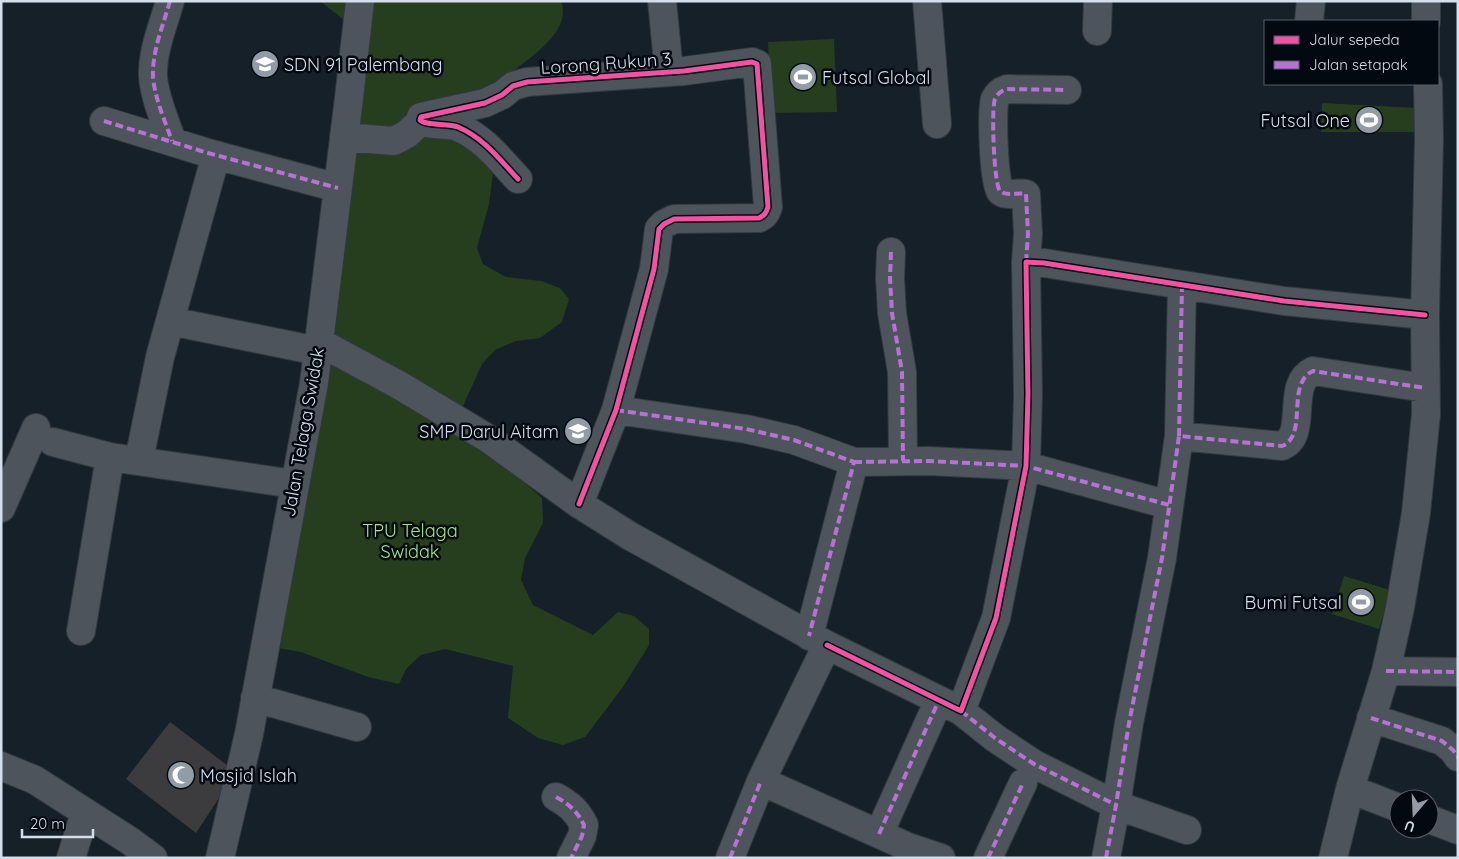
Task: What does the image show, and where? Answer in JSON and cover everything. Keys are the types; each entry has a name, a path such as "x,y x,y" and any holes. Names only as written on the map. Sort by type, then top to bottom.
{"street":[{"path":"170,1 157,42 153,77 156,94 172,141"},
{"name":"Jalan Telaga Swidak","path":"220,858 249,734 314,383 360,1"},
{"path":"579,504 616,410 654,269 660,228 674,219 759,218 764,216 768,207 757,64 755,62 677,71 662,1"},
{"path":"927,1 938,124"},
{"path":"1098,1 1098,31"},
{"path":"1309,20 1311,1"},
{"path":"1426,1 1426,20"},
{"name":"Lorong Rukun 3","path":"421,121 420,118 422,116 485,103 502,95 513,86 527,82 677,71"},
{"path":"1333,858 1350,789 1386,671 1400,608 1416,513 1426,414 1424,315 1429,139 1428,85"},
{"path":"879,834 996,618 1026,466 1028,395 1026,262 1028,234 1026,194 1002,193 997,187 994,146 994,100 999,92 1006,89 1067,90"},
{"path":"104,120 216,155 338,188"},
{"path":"344,137 394,141 400,139 421,121 424,123 444,123 472,134 485,144 518,179"},
{"path":"139,460 170,321 216,155"},
{"path":"891,252 892,313 902,372 904,461"},
{"path":"1026,262 1044,262 1284,301 1424,315"},
{"path":"1106,858 1129,723 1162,558 1179,436 1182,285"},
{"path":"170,321 318,347 400,384 489,440 579,504 630,536 818,640 950,706 1034,764 1116,805 1187,830"},
{"path":"1179,436 1282,446 1288,444 1294,434 1300,385 1307,374 1313,371 1425,388"},
{"path":"616,410 746,429 794,440 854,462 904,461 1026,466 1169,505"},
{"path":"1,508 45,435 110,457 294,484"},
{"path":"81,631 110,457"},
{"path":"730,858 818,640 854,462"},
{"path":"1386,671 1458,672"},
{"path":"255,698 357,727"},
{"path":"1371,718 1442,741 1458,757"},
{"path":"1,766 34,780 130,841 152,858"},
{"path":"761,781 908,847 941,858"},
{"path":"988,858 1023,783"},
{"path":"1350,789 1389,804"},
{"path":"556,797 574,809 584,825 582,836 571,858"},
{"path":"72,858 85,813"},
{"path":"1439,823 1458,830"}],"green space":[{"name":"TPU Telaga Swidak","path":"320,1 561,1 563,15 558,28 549,41 536,54 484,94 471,109 453,139 482,152 494,165 489,204 477,248 483,264 506,277 541,281 560,288 569,299 562,322 540,338 516,341 495,350 482,364 463,406 456,431 480,451 512,472 542,498 543,523 525,558 521,580 533,605 593,635 618,612 634,616 649,629 649,645 623,687 585,737 563,745 538,738 508,718 513,666 445,649 421,655 406,669 399,684 368,677 301,652 273,647 306,465 328,385 364,25 343,19"},
{"name":"Futsal Global","path":"834,39 837,112 771,113 768,42"},
{"name":"Futsal One","path":"1322,103 1417,108 1416,132 1321,132"},
{"name":"Bumi Futsal","path":"1344,576 1390,590 1379,629 1332,614"}],"building":[{"name":"Masjid Islah","path":"170,722 236,772 196,833 126,779"}],"marked path":[{"path":"170,1 156,48 153,77 158,102 172,141"},
{"path":"1026,262 1028,234 1026,194 1006,194 1000,191 998,186 994,146 993,116 995,99 1000,92 1007,89 1067,90"},
{"path":"104,121 208,153 338,188"},
{"path":"891,252 892,313 902,372 903,461"},
{"path":"1179,436 1182,285"},
{"path":"1106,858 1129,723 1162,558 1179,436 1282,446 1290,440 1294,431 1300,387 1305,378 1313,371 1425,388"},
{"path":"616,410 746,429 794,440 854,462 809,636"},
{"path":"854,462 929,461 1026,466 1169,505"},
{"path":"1386,671 1458,672"},
{"path":"879,834 939,700"},
{"path":"961,711 995,738 1034,764 1116,805"},
{"path":"1371,718 1442,741 1458,757"},
{"path":"730,858 761,781"},
{"path":"988,858 1023,783"},
{"path":"556,797 572,808 584,825 582,836 571,858"}],"cycle path":[{"path":"518,179 476,137 458,127 423,122 420,120 421,117 485,103 502,95 513,86 527,82 684,71 752,62 757,64 767,211 759,218 674,219 659,229 654,269 616,410 579,504"},
{"path":"827,645 961,711 996,618 1026,466 1028,395 1026,262 1044,263 1284,301 1425,315"}],"place":[{"name":"SDN 91 Palembang","path":"265,64"},
{"name":"Futsal Global","path":"803,77"},
{"name":"Futsal One","path":"1369,120"},
{"name":"SMP Darul Aitam","path":"578,431"},
{"name":"Bumi Futsal","path":"1361,602"},
{"name":"Masjid Islah","path":"181,775"}]}
